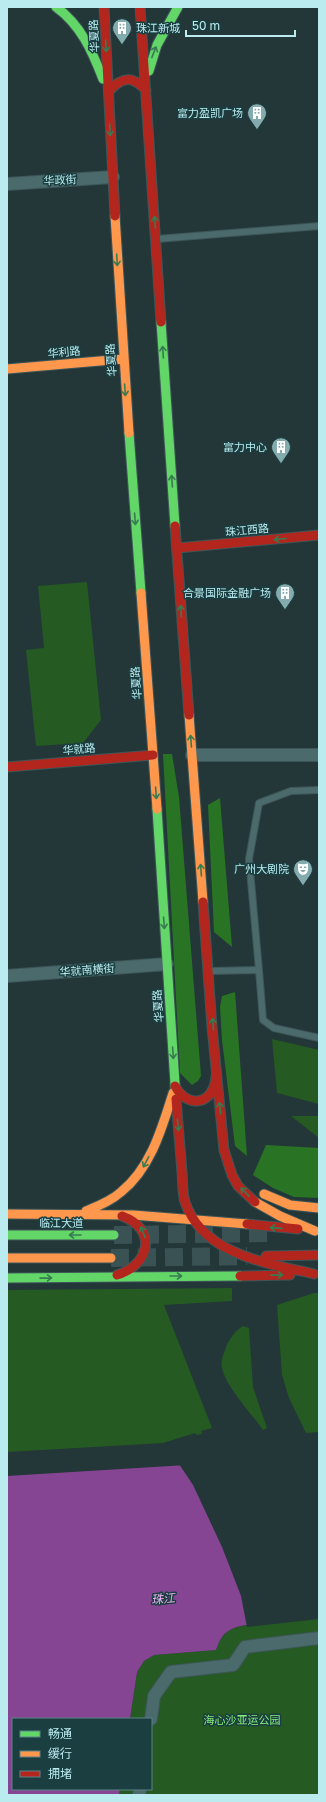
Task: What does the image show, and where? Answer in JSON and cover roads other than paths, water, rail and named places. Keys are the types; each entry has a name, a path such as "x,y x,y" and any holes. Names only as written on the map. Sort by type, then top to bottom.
{"main road":[{"path":"56,7 74,22 93,54 109,91 116,83 121,80 128,79 135,80 146,90"},
{"name":"华夏路","path":"104,7 123,359 153,754 175,1086 186,1201 197,1226 224,1249 246,1257 317,1274"},
{"path":"140,7 192,756 216,1077 224,1140 231,1173 247,1194 286,1220 317,1231"},
{"path":"146,90 154,52 162,34 178,7"},
{"name":"华利路","path":"7,369 123,359"},
{"name":"珠江西路","path":"177,548 319,535"},
{"name":"华就路","path":"7,767 153,754"},
{"path":"175,1086 182,1097 195,1102 203,1100 210,1095 214,1089 216,1077"},
{"path":"78,1213 99,1207 129,1184 140,1173 156,1143 175,1086"},
{"path":"224,1140 230,1158 244,1176"},
{"path":"258,1189 263,1194 284,1204 297,1207 319,1208"},
{"path":"7,1214 114,1214 317,1231"},
{"path":"108,1277 127,1272 135,1267 142,1259 146,1237 142,1227 135,1221 129,1217 114,1214"},
{"name":"临江大道","path":"7,1235 114,1236"},
{"path":"224,1249 240,1254 254,1255 316,1255"},
{"path":"240,1275 316,1255"},
{"path":"7,1258 112,1258"},
{"path":"7,1278 317,1274"}],"street":[{"name":"华政街","path":"7,184 112,177"},
{"path":"192,756 319,755"},
{"name":"华就南横街","path":"7,976 167,964"},
{"path":"151,1718 154,1696 171,1672 233,1665 245,1647 319,1638"}],"lane":[{"path":"156,239 319,226"},
{"path":"319,790 291,791 259,802 249,859 260,970 263,1020 274,1028 319,1038"},
{"path":"209,971 260,970"}],"water":[{"name":"珠江","path":"319,1457 319,1617 259,1623 237,1627 230,1630 223,1636 216,1650 154,1655 144,1661 137,1672 130,1718 12,1718 12,1790 120,1790 119,1795 7,1795 7,1476"}],"tunnel":[{"path":"114,1235 270,1233"},
{"path":"111,1258 247,1256"}],"place":[{"name":"珠江新城","path":"122,45"},
{"name":"富力盈凯广场","path":"257,130"},
{"name":"富力中心","path":"281,464"},
{"name":"合景国际金融广场","path":"285,610"},
{"name":"广州大剧院","path":"303,886"}],"park label":[{"name":"海心沙亚运公园","path":"242,1720"}]}
